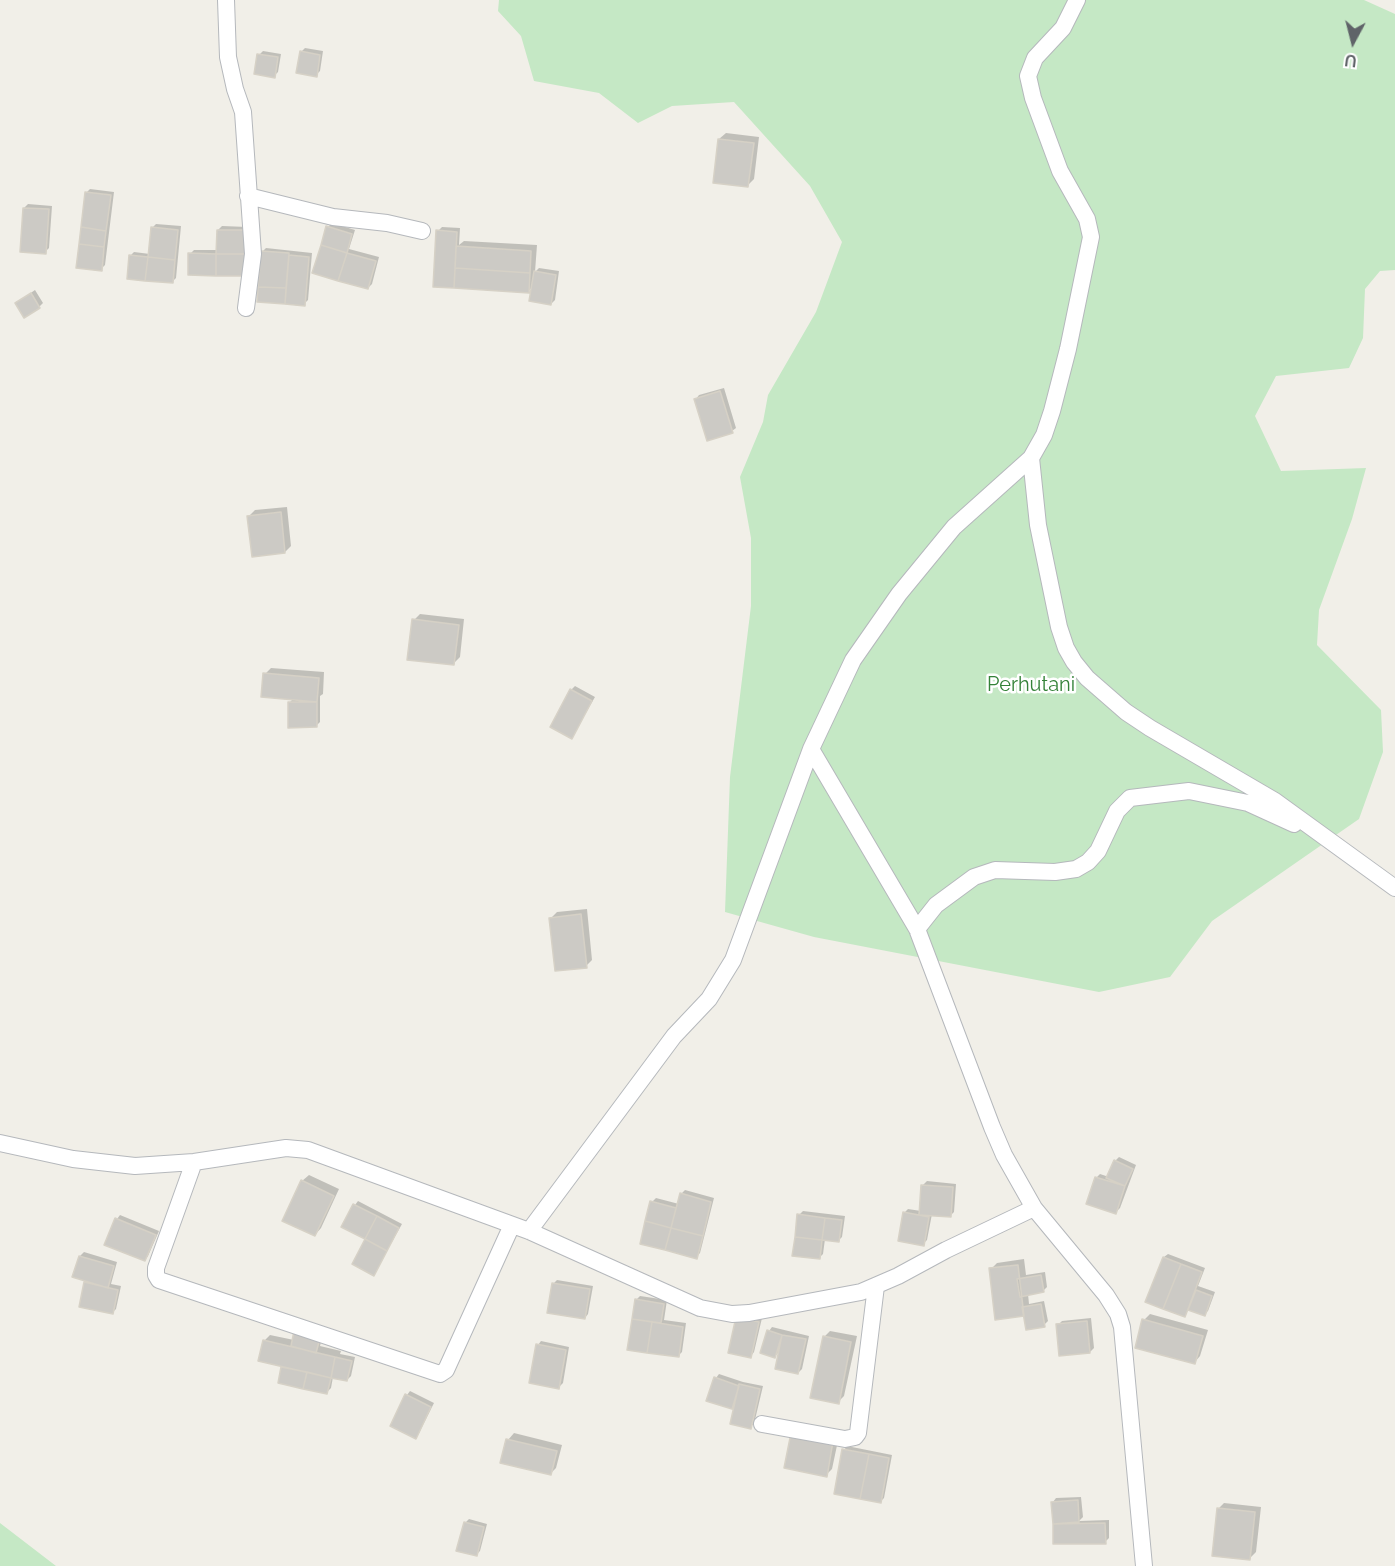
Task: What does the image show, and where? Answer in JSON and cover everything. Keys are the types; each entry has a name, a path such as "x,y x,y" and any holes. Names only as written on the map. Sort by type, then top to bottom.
{"street":[{"path":"226,0 228,57 243,112 253,254 246,308"},
{"path":"529,1231 674,1036 709,999 728,970 743,939 780,828 811,749 853,660 899,594 954,527 1031,458 1044,435 1052,411 1091,237 1087,219 1060,171 1028,76 1035,58 1063,28 1077,0"},
{"path":"248,196 333,217 387,223 422,231"},
{"path":"1031,458 1038,525 1054,604 1066,648 1074,662 1101,692 1126,712 1275,801 1395,888"},
{"path":"811,749 917,929 1004,1155 1034,1208 1106,1295 1118,1314 1122,1327 1144,1566"},
{"path":"917,929 936,905 974,876 995,870 1055,872 1076,869 1088,862 1098,851 1117,811 1130,798 1189,791 1248,803 1320,833"},
{"path":"0,1143 105,1164 135,1166 194,1162 267,1149 308,1150 529,1231 700,1308 716,1312 749,1313 861,1292 1034,1208"},
{"path":"194,1162 156,1268 159,1280 440,1374 446,1370 512,1225"},
{"path":"762,1424 845,1439 850,1439 858,1433 876,1286"}],"green space":[{"name":"Perhutani","path":"499,0 1364,0 1395,14 1395,270 1380,271 1365,289 1363,338 1349,368 1276,376 1255,416 1281,471 1366,468 1352,519 1319,610 1317,645 1381,710 1383,752 1359,819 1212,921 1170,977 1099,992 814,937 725,912 730,777 751,606 751,538 740,477 763,422 768,395 816,312 842,242 810,186 734,102 672,106 638,123 599,93 534,81 521,36 498,11"},
{"path":"0,1523 56,1566 0,1566"}],"building":[{"path":"300,51 320,55 317,77 296,73"},
{"path":"257,54 278,57 275,78 254,74"},
{"path":"718,139 754,143 748,187 713,183"},
{"path":"85,192 111,195 106,231 81,227"},
{"path":"23,208 49,209 46,254 20,252"},
{"path":"326,226 352,234 347,253 321,245"},
{"path":"81,227 106,231 104,247 79,244"},
{"path":"151,227 178,230 175,260 148,257"},
{"path":"217,230 245,230 245,254 216,254"},
{"path":"436,230 457,232 454,288 433,287"},
{"path":"79,244 104,247 102,271 76,268"},
{"path":"321,245 347,253 338,281 312,273"},
{"path":"456,246 531,251 530,273 455,268"},
{"path":"261,251 289,253 286,288 258,287"},
{"path":"188,253 216,254 216,276 188,275"},
{"path":"347,253 376,261 368,289 338,281"},
{"path":"216,254 245,254 244,276 216,276"},
{"path":"129,255 148,257 145,281 127,279"},
{"path":"289,255 309,257 305,306 285,304"},
{"path":"148,257 175,260 173,283 145,281"},
{"path":"455,268 530,273 529,293 454,288"},
{"path":"534,271 556,275 551,305 529,301"},
{"path":"258,287 286,288 285,304 257,302"},
{"path":"31,293 40,308 24,318 15,303"},
{"path":"720,391 733,433 707,441 694,399"},
{"path":"281,512 285,553 252,557 247,516"},
{"path":"412,619 459,625 454,665 407,660"},
{"path":"263,673 319,678 317,702 261,697"},
{"path":"570,689 592,701 572,739 550,727"},
{"path":"288,702 317,702 317,727 288,728"},
{"path":"581,914 587,968 555,971 549,918"},
{"path":"1114,1160 1133,1169 1125,1186 1106,1178"},
{"path":"1095,1177 1125,1186 1116,1214 1086,1204"},
{"path":"301,1180 334,1196 315,1236 282,1221"},
{"path":"921,1185 953,1187 951,1217 919,1215"},
{"path":"680,1193 711,1202 703,1236 671,1228"},
{"path":"650,1201 676,1208 671,1228 645,1221"},
{"path":"353,1204 377,1216 365,1239 341,1227"},
{"path":"903,1212 929,1217 924,1246 898,1241"},
{"path":"797,1214 825,1218 822,1240 795,1237"},
{"path":"377,1216 399,1228 387,1251 365,1239"},
{"path":"115,1218 156,1235 145,1261 104,1245"},
{"path":"825,1218 842,1220 839,1242 822,1240"},
{"path":"645,1221 671,1228 665,1250 640,1244"},
{"path":"671,1228 703,1236 697,1259 665,1250"},
{"path":"795,1237 822,1240 820,1259 792,1256"},
{"path":"365,1239 387,1251 374,1276 352,1264"},
{"path":"79,1256 114,1266 108,1288 72,1277"},
{"path":"1163,1257 1181,1264 1163,1309 1145,1302"},
{"path":"1181,1264 1202,1272 1185,1317 1163,1309"},
{"path":"1018,1265 1024,1316 995,1320 989,1268"},
{"path":"1041,1275 1044,1292 1020,1297 1017,1279"},
{"path":"84,1282 118,1290 113,1314 79,1307"},
{"path":"552,1283 590,1289 585,1319 547,1313"},
{"path":"1196,1290 1212,1296 1205,1316 1188,1310"},
{"path":"635,1299 664,1304 661,1323 632,1319"},
{"path":"1041,1304 1045,1327 1026,1330 1022,1307"},
{"path":"736,1317 759,1322 751,1358 728,1353"},
{"path":"632,1319 652,1322 647,1353 627,1350"},
{"path":"1142,1319 1203,1336 1195,1364 1135,1348"},
{"path":"1087,1321 1090,1353 1059,1356 1056,1324"},
{"path":"652,1322 683,1327 679,1357 647,1353"},
{"path":"767,1330 782,1335 775,1358 760,1353"},
{"path":"294,1331 320,1338 316,1353 291,1346"},
{"path":"782,1335 806,1339 798,1374 775,1369"},
{"path":"823,1336 851,1342 839,1404 810,1398"},
{"path":"263,1340 335,1357 331,1378 258,1361"},
{"path":"536,1344 566,1350 559,1389 529,1383"},
{"path":"335,1357 352,1361 347,1381 331,1378"},
{"path":"281,1367 307,1372 303,1389 278,1383"},
{"path":"307,1372 331,1378 327,1394 303,1389"},
{"path":"714,1377 739,1386 732,1409 706,1401"},
{"path":"739,1384 760,1389 751,1429 730,1424"},
{"path":"405,1394 431,1407 416,1439 390,1426"},
{"path":"791,1433 833,1441 827,1477 784,1468"},
{"path":"506,1439 557,1451 551,1475 500,1463"},
{"path":"842,1449 869,1454 860,1499 834,1494"},
{"path":"869,1454 889,1458 881,1503 860,1499"},
{"path":"1078,1500 1079,1522 1053,1524 1051,1502"},
{"path":"1217,1508 1255,1512 1250,1560 1212,1556"},
{"path":"464,1522 484,1527 477,1556 456,1551"},
{"path":"1105,1523 1106,1544 1053,1544 1053,1524"}]}
